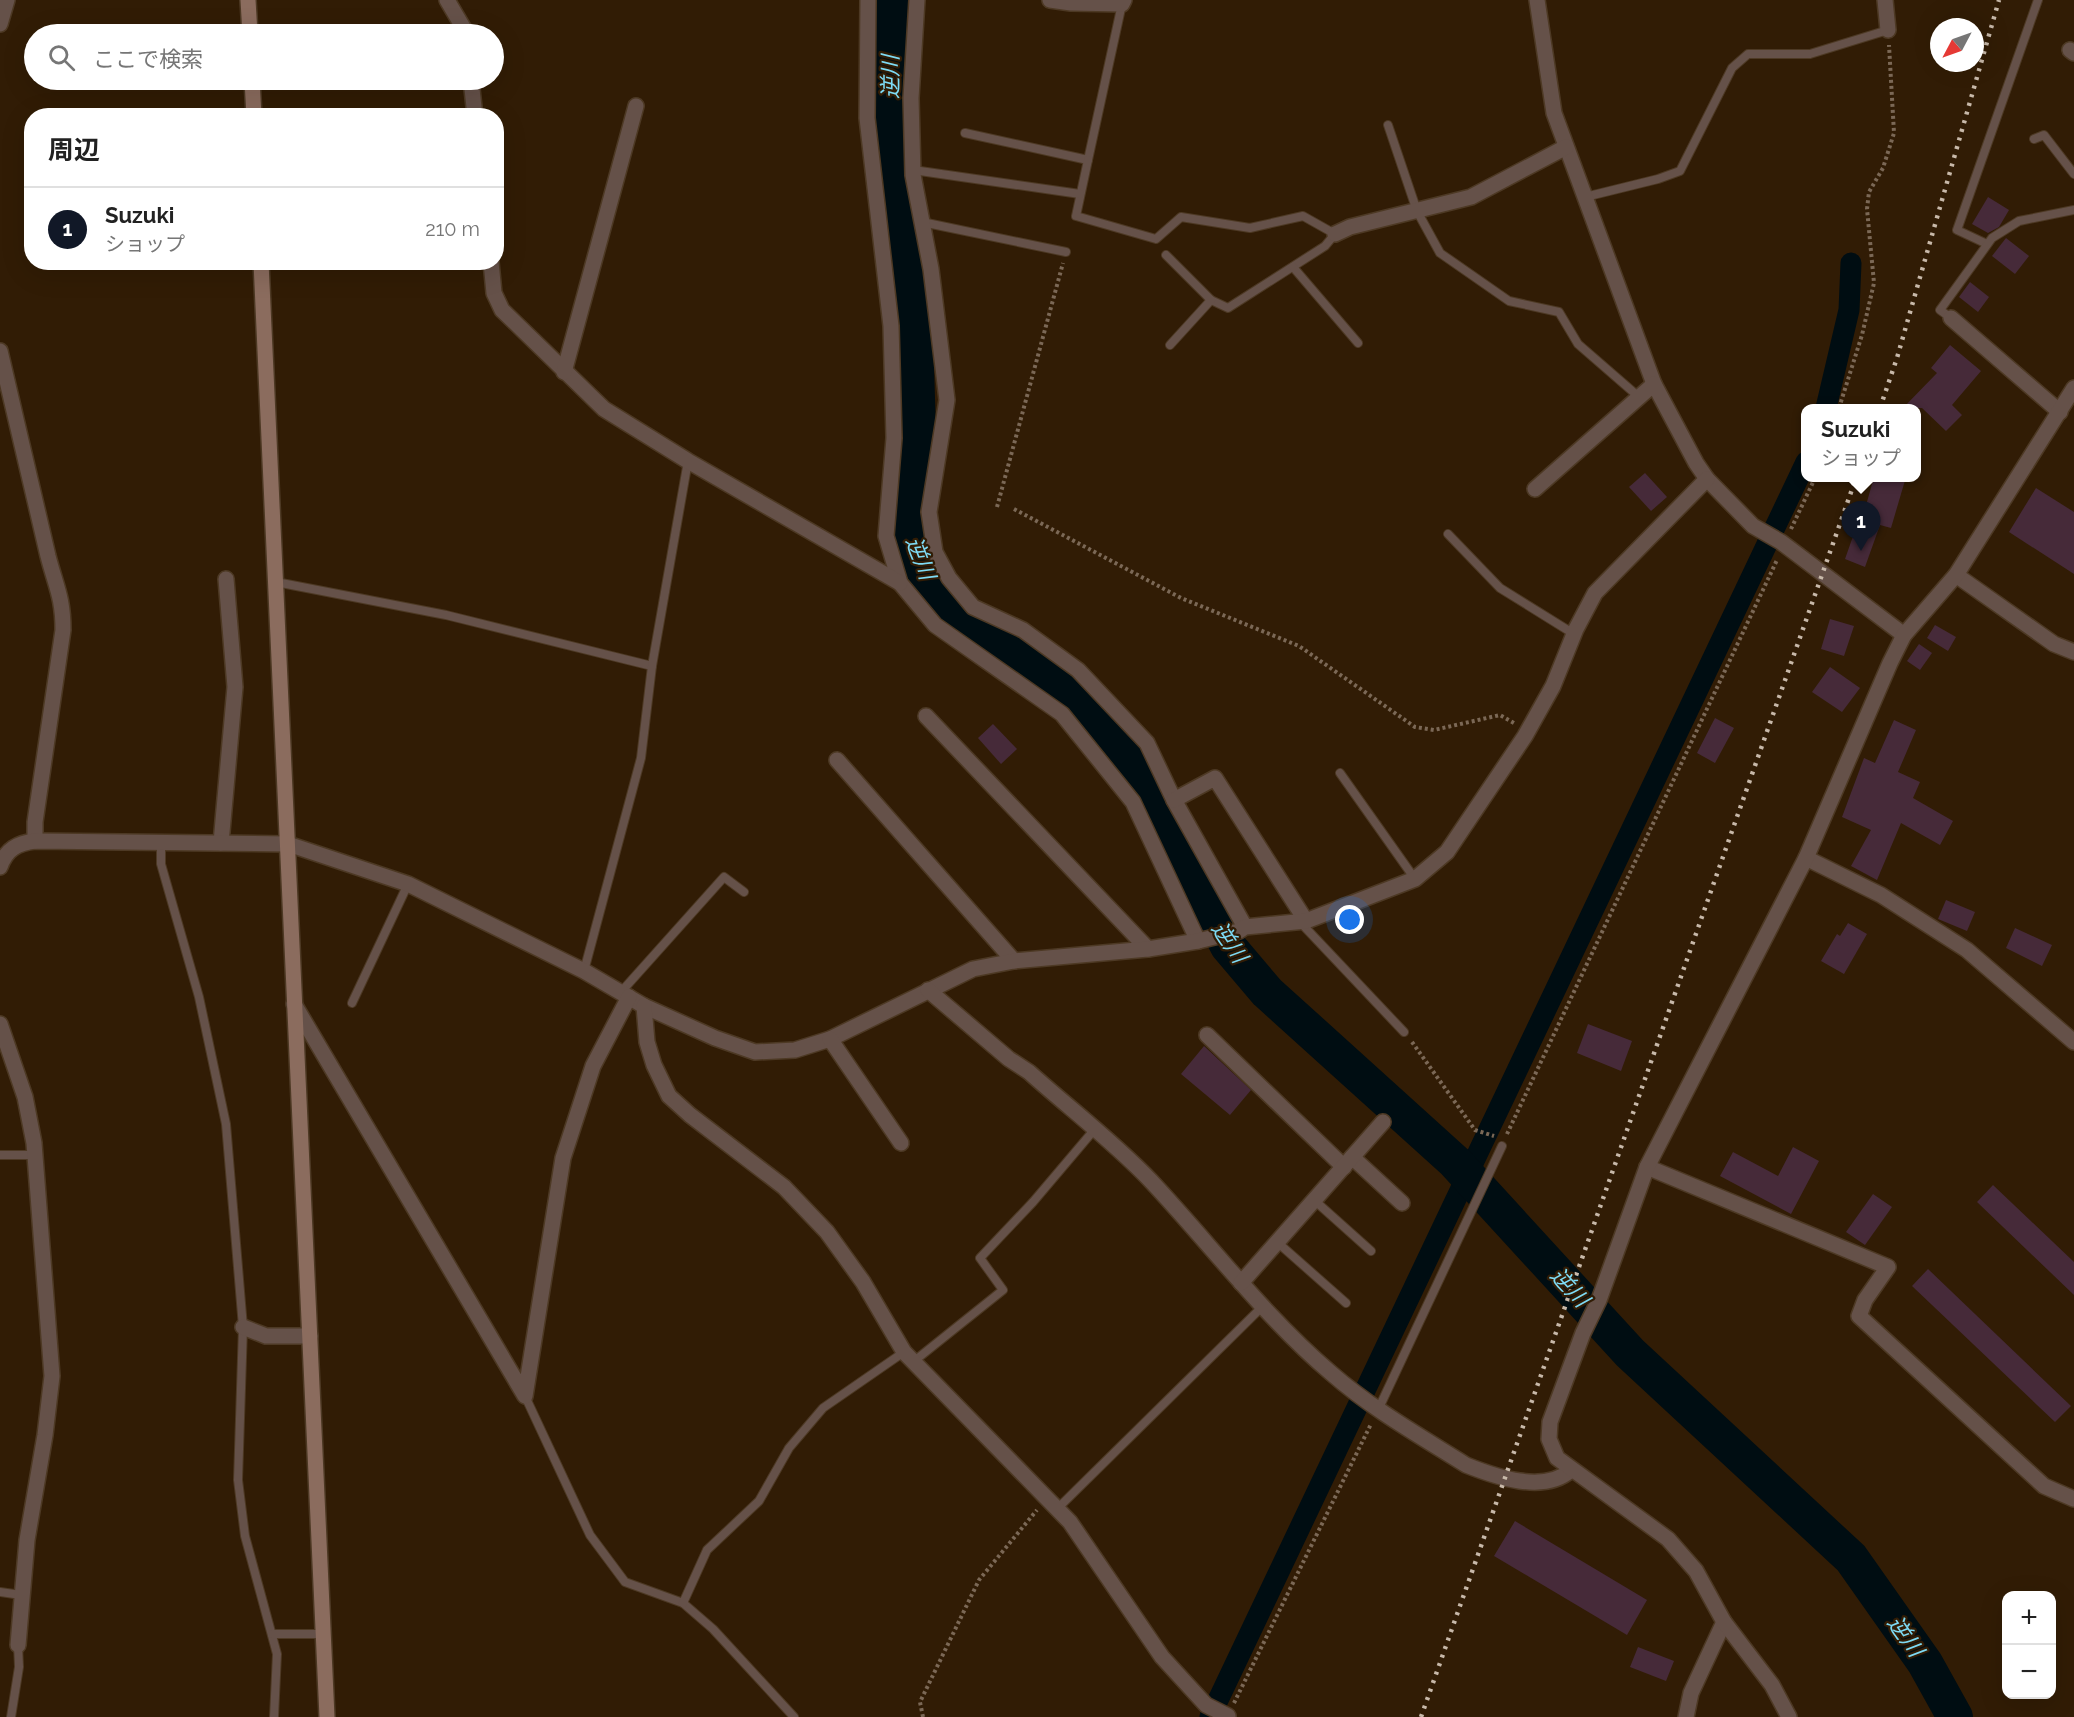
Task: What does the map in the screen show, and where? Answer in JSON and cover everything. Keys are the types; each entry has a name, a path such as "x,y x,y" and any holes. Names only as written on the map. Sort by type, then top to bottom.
{"street":[{"path":"0,24 7,0"},
{"path":"248,0 249,24"},
{"path":"447,0 461,24"},
{"path":"868,0 867,118 891,326 894,438 886,536 900,583"},
{"path":"917,0 911,98 913,170 931,269 947,400 929,512 935,552 949,578 973,608 1023,630 1078,670 1147,742 1174,800 1242,929"},
{"path":"1050,0 1071,3 1123,2"},
{"path":"1537,0 1554,113 1566,147 1654,384 1707,479 1753,526 1782,544 1904,635"},
{"path":"1885,0 1888,30"},
{"path":"253,90 254,108"},
{"path":"472,90 474,108"},
{"path":"564,372 636,106"},
{"path":"1335,234 1350,227 1471,197 1566,147"},
{"path":"261,270 327,1717"},
{"path":"492,270 494,293 502,310 604,409 688,461 900,583 935,625 1062,714 1133,802 1205,939"},
{"path":"1951,318 2060,412"},
{"path":"0,351 48,556 59,585 63,608 63,630 35,822 35,841"},
{"path":"1535,489 1654,384"},
{"path":"1789,1717 1772,1685 1724,1622 1696,1571 1668,1539 1557,1458 1549,1439 1550,1422 1583,1333 1599,1300 1647,1167 1806,858 1904,635 1956,575 2074,388"},
{"path":"0,867 3,859 14,847 35,841 288,844 408,884 584,971 644,1006 715,1038 755,1052 795,1050 830,1040 973,969 1014,961 1148,950 1242,929 1303,921 1415,879 1447,852 1528,731 1553,686 1574,634 1595,593 1707,479"},
{"path":"1956,575 2054,644 2074,652"},
{"path":"221,843 235,687 226,579"},
{"path":"926,716 1148,950"},
{"path":"837,760 1014,961"},
{"path":"1174,800 1215,778 1303,921"},
{"path":"1806,858 1881,895 1967,950 2074,1042"},
{"path":"928,990 1009,1059 1029,1072 1149,1180 1263,1306 1331,1373 1376,1408 1466,1465 1481,1471 1545,1482 1563,1477 1571,1470"},
{"path":"525,1396 563,1158 593,1066 625,994"},
{"path":"294,1004 525,1396"},
{"path":"644,1006 647,1042 654,1065 669,1095 690,1115 784,1187 827,1232 863,1282 908,1357 1070,1522 1161,1658 1206,1705 1225,1714"},
{"path":"0,1024 25,1097 35,1155 52,1376 21,1595 18,1644"},
{"path":"1208,1035 1348,1162 1402,1203"},
{"path":"830,1040 901,1143"},
{"path":"1241,1283 1383,1122"},
{"path":"1647,1167 1888,1267 1865,1300 1859,1316 2044,1486 2074,1499"},
{"path":"243,1327 266,1336 310,1336"},
{"path":"1686,1717 1691,1693 1724,1622"}],"lane":[{"path":"1987,244 1957,230 2038,0"},
{"path":"1123,2 1076,216 1156,239 1181,218 1250,228 1303,216 1335,234 1325,246 1228,308 1210,300 1166,255"},
{"path":"1585,197 1658,179 1680,171 1732,68 1748,54 1810,54 1888,30"},
{"path":"1388,125 1417,211 1440,253 1509,301 1559,312 1578,344 1639,397"},
{"path":"965,133 1088,160"},
{"path":"2034,139 2044,135 2074,174"},
{"path":"913,170 1080,194"},
{"path":"1951,318 1940,310 1992,238 2019,220 2074,210"},
{"path":"922,222 1066,252"},
{"path":"1293,267 1358,343"},
{"path":"1170,345 1210,300"},
{"path":"584,971 641,758 652,666 688,461"},
{"path":"1448,534 1500,588 1574,634"},
{"path":"276,582 446,615 652,666"},
{"path":"1340,773 1415,879"},
{"path":"161,842 161,864 199,997 226,1124 243,1327 238,1480 245,1536 277,1654 274,1717"},
{"path":"625,994 724,877 744,892"},
{"path":"351,1004 408,884"},
{"path":"1303,921 1404,1032"},
{"path":"683,1603 707,1550 759,1502 789,1448 823,1408 908,1357 1003,1290 980,1258 1033,1202 1045,1185 1094,1130"},
{"path":"1376,1408 1465,1227 1502,1143"},
{"path":"0,1155 35,1155"},
{"path":"1314,1200 1371,1251"},
{"path":"1277,1242 1346,1303"},
{"path":"1052,1503 1263,1306"},
{"path":"525,1396 590,1535 625,1582 683,1603 713,1629 794,1717"},
{"path":"0,1592 21,1595"},
{"path":"272,1634 323,1634"},
{"path":"11,1717 19,1667 18,1644"}],"path":[{"path":"1840,404 1862,335 1874,284 1867,209 1869,192 1883,168 1894,133 1888,30"},
{"path":"997,507 1066,252"},
{"path":"1404,1032 1475,1130 1502,1143 1813,482"},
{"path":"1014,509 1180,598 1299,646 1415,727 1434,730 1500,715 1528,731"},
{"path":"1225,1714 1376,1408"},
{"path":"923,1717 920,1702 979,1580 1052,1503"}],"building":[{"path":"1988,197 2009,210 1999,227 1988,233 1972,224"},
{"path":"2006,238 2029,256 2015,274 1992,256"},
{"path":"1970,282 1989,297 1978,312 1959,297"},
{"path":"1950,345 1981,371 1952,405 1962,415 1946,431 1921,408 1921,404 1907,404 1937,373 1931,368"},
{"path":"1645,473 1667,497 1651,511 1629,487"},
{"path":"1873,482 1905,482 1891,528 1880,525 1865,567 1845,559 1858,522 1861,523"},
{"path":"2036,488 2074,512 2074,574 2009,532"},
{"path":"1830,619 1854,626 1844,656 1821,649"},
{"path":"1935,625 1956,637 1948,651 1927,638"},
{"path":"1919,644 1932,653 1920,670 1907,661"},
{"path":"1830,667 1860,688 1842,712 1812,692"},
{"path":"1715,718 1734,728 1715,763 1697,753"},
{"path":"1894,720 1916,730 1898,772 1920,782 1913,798 1953,821 1940,845 1901,823 1877,880 1851,866 1871,830 1842,817 1864,758 1875,763"},
{"path":"993,724 1017,749 1001,764 978,738"},
{"path":"1946,900 1975,912 1967,931 1938,919"},
{"path":"1848,923 1867,934 1844,974 1821,961 1837,934 1840,936"},
{"path":"2015,928 2052,945 2042,966 2006,948"},
{"path":"1588,1024 1632,1041 1621,1071 1577,1053"},
{"path":"1204,1046 1251,1090 1230,1115 1181,1074"},
{"path":"1793,1147 1819,1161 1791,1214 1720,1176 1733,1152 1778,1176"},
{"path":"1993,1185 2074,1262 2074,1295 1977,1202"},
{"path":"1873,1194 1892,1207 1865,1245 1846,1232"},
{"path":"1928,1269 2071,1406 2055,1422 1912,1286"},
{"path":"1515,1521 1647,1600 1627,1635 1494,1556"},
{"path":"1638,1647 1674,1661 1666,1681 1630,1667"}],"waterway":[{"name":"逆川","path":"891,0 889,96 915,335 918,430 908,521 914,552 926,580 957,612 1003,647 1066,688 1129,759 1228,946 1267,992 1455,1162 1630,1353 1851,1558 1925,1663 1955,1717"},
{"path":"1827,404 1849,310 1851,263"},
{"path":"1210,1717 1801,473"}],"railway":[{"path":"1881,404 1897,358 1999,0"},
{"path":"1421,1717 1855,482"}],"place":[{"name":"Suzuki","path":"1861,551"}]}
